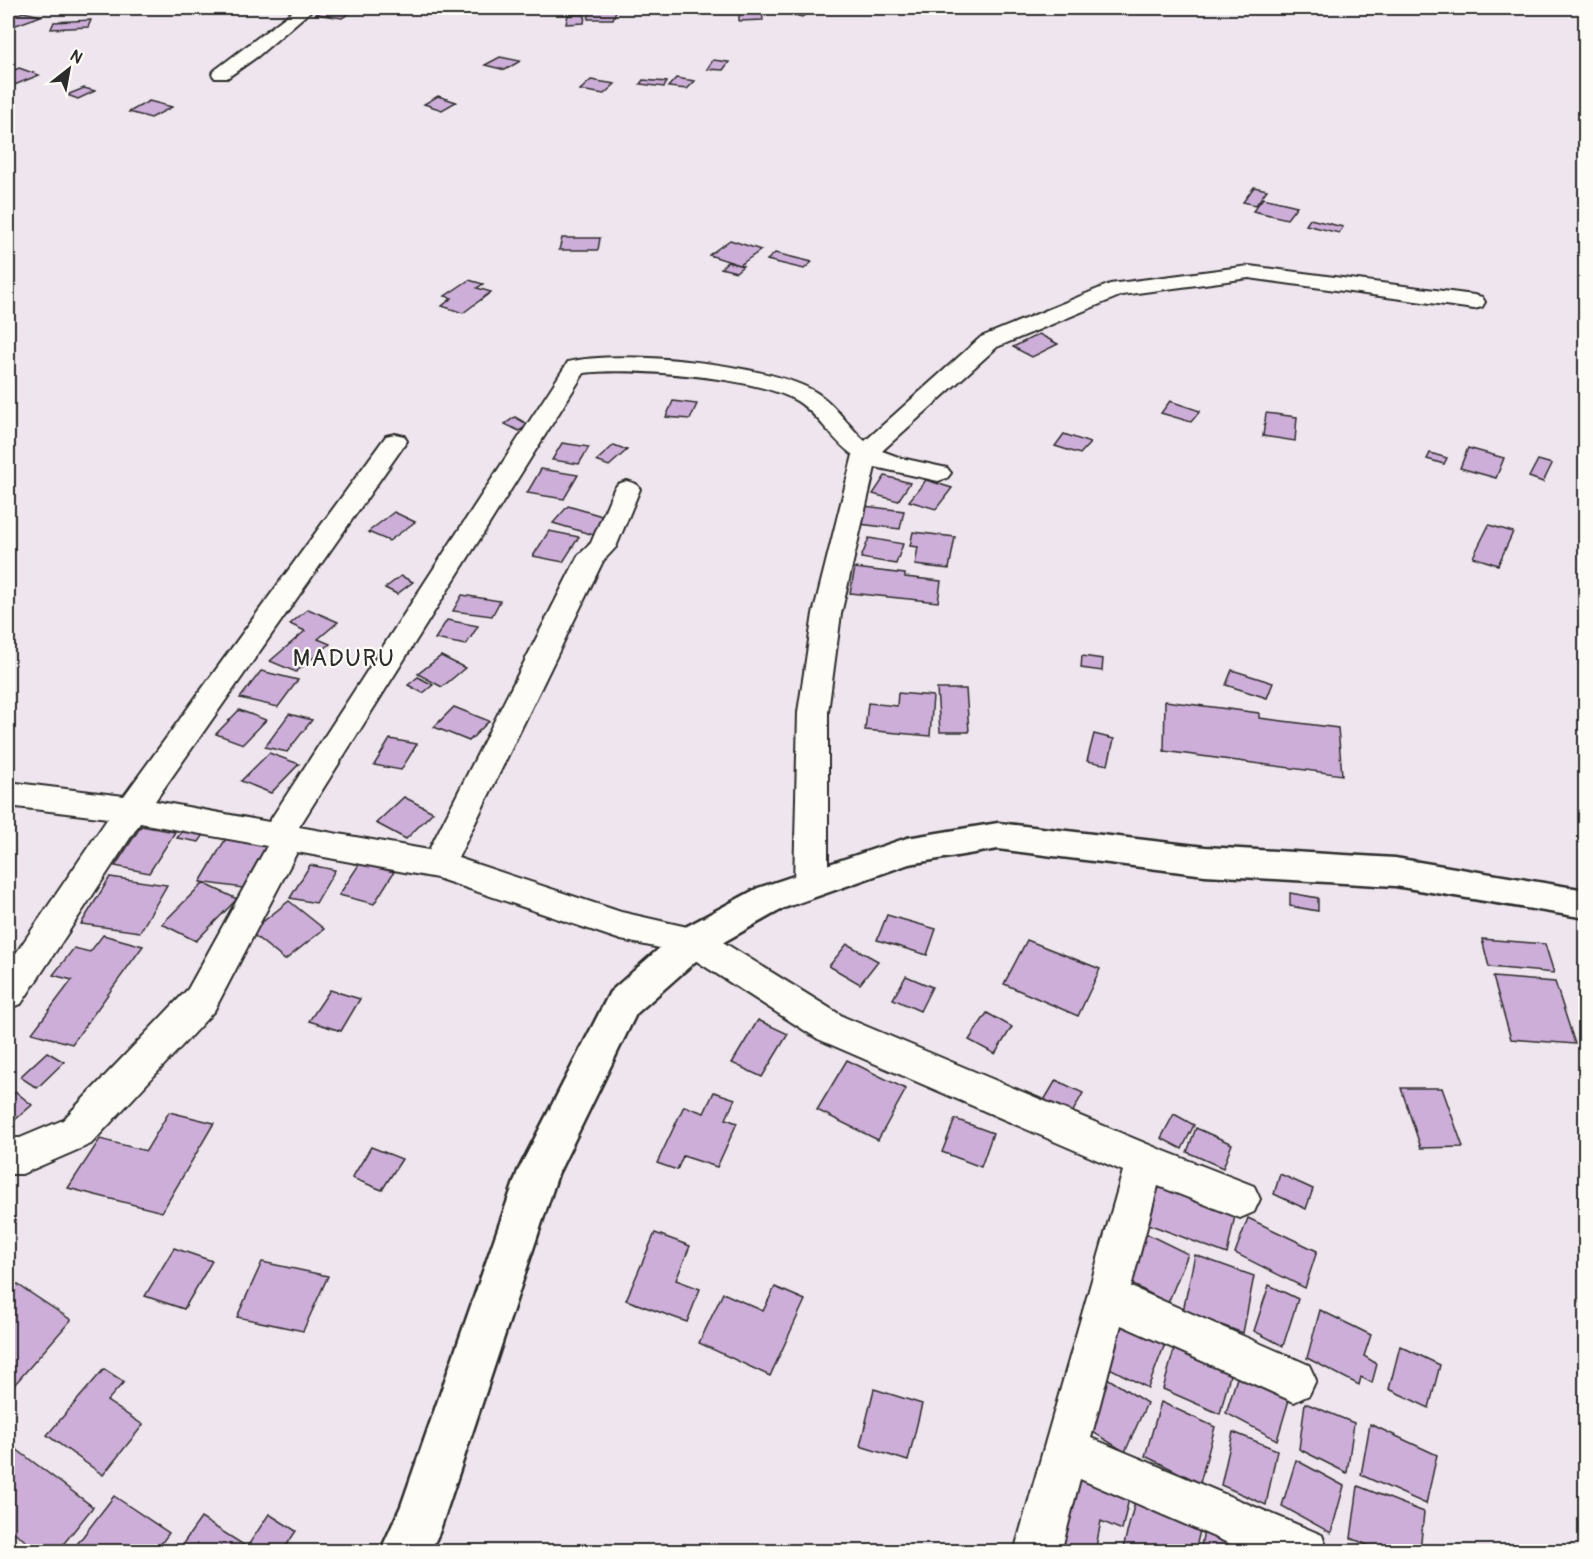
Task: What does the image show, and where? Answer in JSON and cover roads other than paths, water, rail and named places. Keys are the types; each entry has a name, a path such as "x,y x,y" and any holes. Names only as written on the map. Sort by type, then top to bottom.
{"main road":[{"path":"404,1551 423,1516 539,1171 622,1004 693,941 771,898 907,851 998,836 1205,861 1395,872 1586,904"}],"street":[{"path":"221,74 306,8"},
{"path":"812,885 813,712 827,614 866,453 989,342 1118,289 1249,272 1474,302"},
{"path":"8,1156 22,1156 77,1132 201,1000 284,836 576,367 592,363 633,364 768,381 804,396 866,453 896,465 938,472"},
{"path":"8,993 132,809 395,441"},
{"path":"438,865 592,556 603,547 627,489"},
{"path":"8,794 132,809 438,865 621,926 693,941 831,1028 1145,1162 1240,1199"},
{"path":"1037,1551 1145,1162"},
{"path":"1107,1297 1294,1380"},
{"path":"1064,1449 1305,1551"}],"district":[{"name":"MADURU","path":"344,658"}]}
